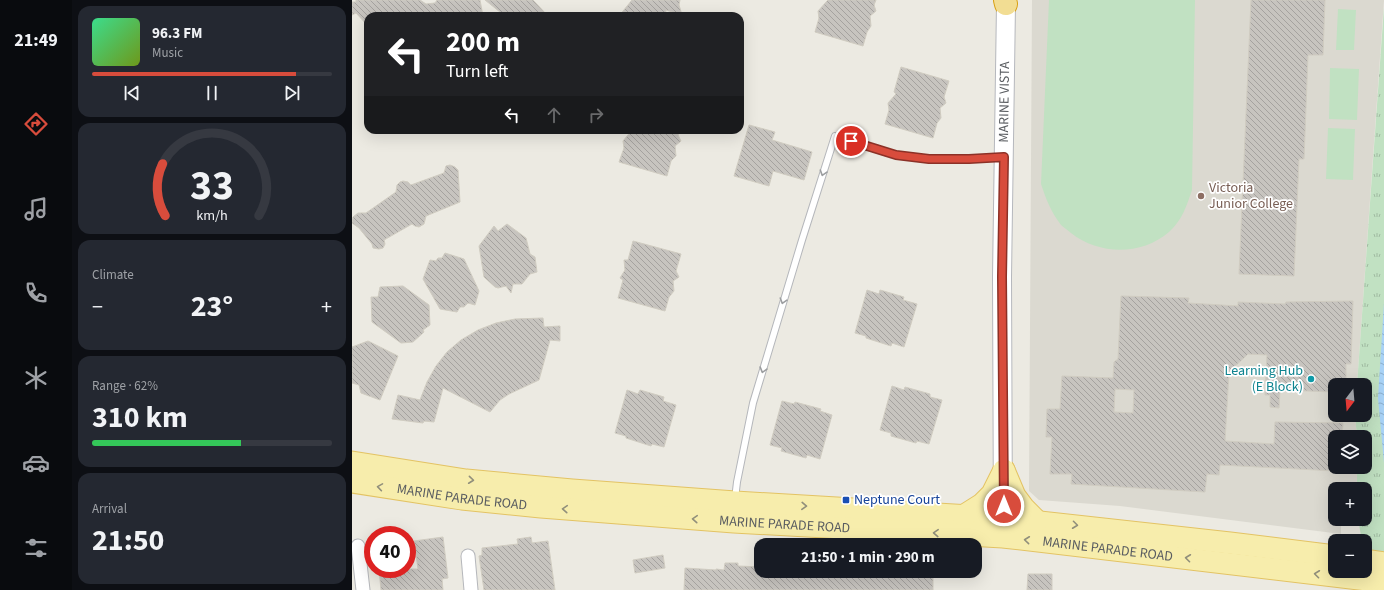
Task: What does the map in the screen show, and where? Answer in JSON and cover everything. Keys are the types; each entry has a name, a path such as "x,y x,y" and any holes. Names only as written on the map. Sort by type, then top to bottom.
{"main road":[{"name":"MARINE PARADE ROAD","path":"352,462 466,480 572,490 735,502 963,516 1003,528 1037,521 1328,555"},
{"path":"963,516 982,504 992,494 1004,470"},
{"path":"1004,470 1015,496 1037,521"},
{"name":"MARINE PARADE ROAD","path":"352,482 455,498 541,507 734,522 1003,528 1384,582"},
{"path":"1372,561 1384,563"}],"street":[{"name":"MARINE VISTA","path":"1003,528 1004,470 1002,277 1005,1"},
{"path":"358,546 363,590"},
{"path":"468,556 471,590"}],"lane":[{"path":"735,502 737,482 753,403 835,136 896,155 929,159 1004,157"}],"shaded area":[{"name":"Victoria Junior College","path":"1032,0 1384,0 1357,378 1328,378 1328,422 1356,422 1356,430 1328,430 1328,474 1357,474 1357,482 1328,482 1328,526 1341,526 1341,534 1120,506 1039,500 1029,491"}],"green space":[{"path":"1049,0 1195,0 1192,190 1184,212 1178,222 1169,232 1158,240 1133,249 1107,249 1094,246 1071,233 1061,225 1054,215 1047,200 1041,184"},
{"path":"1384,7 1384,590 1372,567 1372,534 1361,534 1359,526 1372,526 1372,482 1357,482 1357,474 1372,474 1372,430 1356,430 1356,422 1372,422 1372,378 1358,378"},
{"path":"1338,9 1356,10 1354,50 1336,50"},
{"path":"1330,68 1359,69 1357,120 1329,119"},
{"path":"1328,128 1355,129 1353,180 1326,179"}],"water":[{"path":"1384,303 1384,463 1378,398"}],"building":[{"path":"356,0 420,0 426,4 435,3 437,0 480,0 482,12 364,12 364,22 356,13 352,15 352,2 356,2"},
{"path":"485,0 533,0 544,12 500,12"},
{"path":"632,0 680,0 679,5 681,12 666,10 666,12 622,12"},
{"path":"828,0 876,0 874,5 876,11 870,16 871,26 867,32 863,46 815,32 819,18 818,11"},
{"path":"1251,0 1325,0 1323,55 1308,55 1304,159 1299,159 1294,276 1239,274"},
{"path":"901,67 949,81 944,97 946,103 940,108 941,118 937,123 933,138 885,124 889,110 888,103 896,94 894,92"},
{"path":"749,125 775,132 772,140 812,152 804,180 773,171 769,186 734,176"},
{"path":"629,134 678,134 681,141 675,146 676,156 671,161 667,176 619,162 624,148 623,141"},
{"path":"450,165 458,170 460,202 426,216 424,224 419,227 412,224 384,240 385,244 383,248 379,249 373,248 372,244 359,228 352,223 353,217 358,213 366,213 396,192 397,185 400,182 408,182 411,185 444,173 446,166"},
{"path":"507,224 526,238 530,254 535,257 537,272 530,274 522,284 513,284 511,293 506,286 498,288 495,287 484,277 479,246 494,226 498,231"},
{"path":"633,241 681,254 676,271 679,277 673,281 674,291 669,297 665,311 618,298 623,280 620,278 625,270 624,260 628,260"},
{"path":"445,253 464,259 479,291 475,305 468,303 464,307 460,307 457,312 440,309 423,279 430,260 436,261 438,258 442,258"},
{"path":"403,286 429,305 430,325 423,330 424,332 413,342 401,343 372,322 371,297 378,297 380,287"},
{"path":"867,290 879,294 880,290 904,297 903,300 917,304 904,347 892,343 891,346 855,333"},
{"path":"1121,296 1189,298 1188,303 1238,306 1238,302 1285,304 1286,302 1353,301 1351,364 1346,364 1346,378 1328,378 1328,392 1280,390 1279,408 1270,407 1270,395 1265,395 1267,355 1248,354 1229,372 1225,441 1274,444 1275,422 1343,423 1342,430 1328,430 1328,471 1220,465 1219,475 1207,474 1205,492 1071,484 1072,474 1050,474 1052,437 1046,437 1047,409 1060,409 1062,376 1113,378 1114,362 1118,359","holes":["1115,389 1134,390 1133,413 1114,412"]},
{"path":"543,318 544,327 560,326 560,341 550,340 539,380 509,394 500,400 490,412 443,388 434,422 424,421 423,423 392,419 398,395 420,400 427,382 436,366 447,352 461,340 478,330 496,323 515,319"},
{"path":"368,341 398,356 380,400 361,393 359,385 352,383 352,347"},
{"path":"892,386 904,390 905,387 930,394 930,397 942,400 929,444 917,441 916,443 891,436 891,433 880,430"},
{"path":"627,390 638,394 640,390 664,397 663,401 676,405 664,447 652,444 651,446 615,433"},
{"path":"782,401 794,404 795,402 821,409 820,411 832,415 820,459 807,455 806,458 781,451 782,448 770,445"},
{"path":"443,537 448,578 442,579 443,590 381,590 380,578 416,578 416,569 418,569 416,541"},
{"path":"531,537 532,543 548,541 555,590 484,590 479,556 482,555 482,548 518,544 517,539"},
{"path":"663,555 665,568 635,573 633,560"},
{"path":"725,563 738,563 738,566 754,567 754,578 933,578 933,590 684,590 685,568 724,570"},
{"path":"1028,574 1052,574 1052,590 1027,590"}],"place":[{"name":"Victoria Junior College","path":"1201,196"},
{"name":"Learning Hub (E Block)","path":"1311,379"},
{"name":"Neptune Court","path":"846,500"}],"route":[{"path":"851,141 896,155 929,159 1004,157 1002,277 1004,506"}]}
